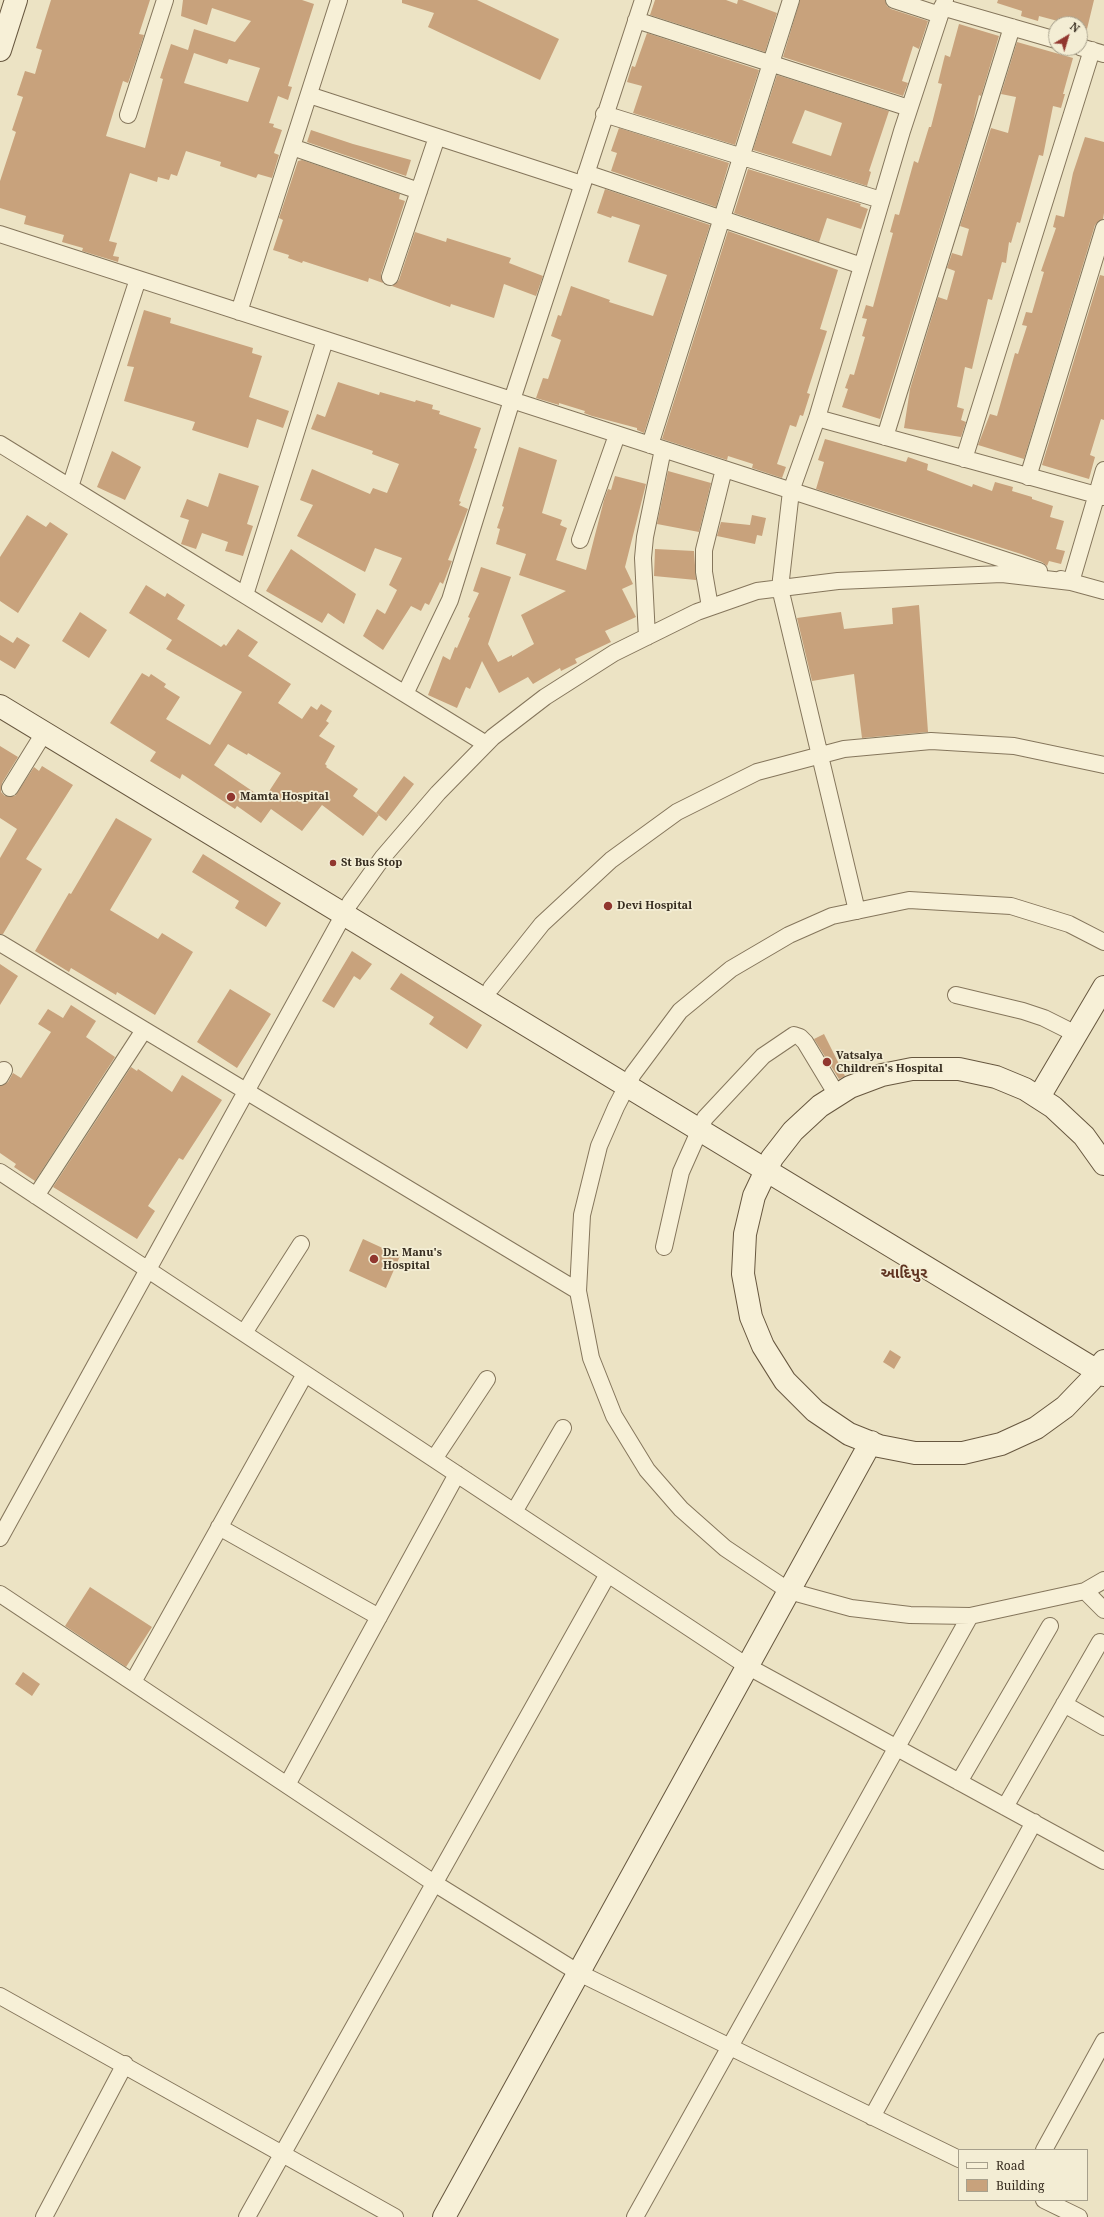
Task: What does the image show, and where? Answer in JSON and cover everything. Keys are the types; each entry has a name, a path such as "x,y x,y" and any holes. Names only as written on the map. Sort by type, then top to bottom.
{"street":[{"path":"0,50 16,0"},
{"path":"128,115 165,0"},
{"path":"238,312 339,0"},
{"path":"404,694 450,600 512,400 642,0"},
{"path":"647,637 644,551 656,447 722,219 791,0"},
{"path":"894,0 942,7 1048,38"},
{"path":"857,911 780,588 792,491 817,418 881,200 942,7"},
{"path":"636,20 909,108"},
{"path":"886,437 1012,27"},
{"path":"964,459 1092,50"},
{"path":"309,94 437,137 584,178 722,219 862,266"},
{"path":"604,114 881,200"},
{"path":"390,277 437,137"},
{"path":"292,147 419,191"},
{"path":"1028,477 1104,228"},
{"path":"0,234 1071,582 1104,591"},
{"path":"70,487 138,279"},
{"path":"245,595 326,340"},
{"path":"817,418 1100,496"},
{"path":"580,540 617,434"},
{"path":"0,444 486,744"},
{"path":"710,607 704,572 704,550 724,469"},
{"path":"1071,582 1100,496 1104,470"},
{"path":"0,1538 347,909 383,858 433,799 486,744 545,697 614,653 710,607 757,591 838,581 1002,574 1071,582"},
{"path":"0,691 347,909 491,988 630,1080"},
{"path":"0,706 347,909 703,1124 768,1164 1102,1367 1065,1407 1036,1428 1001,1444 963,1453 915,1453 871,1442 849,1434 815,1411 785,1381 763,1346 751,1317 743,1274 745,1234 754,1196 768,1164 793,1130 820,1106 837,1095 850,1087 882,1075 912,1068 959,1069 996,1077 1025,1089 1054,1107 1084,1136 1104,1164"},
{"path":"10,788 44,733"},
{"path":"491,988 542,924 611,860 677,812 757,772 844,749 932,741 1014,746 1104,766"},
{"path":"1104,942 1069,924 1011,906 909,900 832,916 789,935 731,969 680,1011 630,1080 599,1146 582,1215 578,1291 591,1358 614,1416 647,1470 681,1509 725,1548 789,1591 851,1608 910,1616 970,1616 1085,1591 1104,1580"},
{"path":"0,943 578,1291"},
{"path":"1038,1097 1104,987"},
{"path":"956,995 1023,1011 1044,1018 1076,1034"},
{"path":"36,1196 144,1030"},
{"path":"664,1247 681,1172 703,1124 764,1056 794,1035 800,1037 805,1042 837,1095"},
{"path":"0,1172 747,1666 1104,1861"},
{"path":"244,1333 301,1244"},
{"path":"133,1682 305,1374"},
{"path":"434,1459 486,1379"},
{"path":"514,1512 563,1428"},
{"path":"444,2217 871,1442"},
{"path":"287,1785 457,1474"},
{"path":"219,1527 379,1617"},
{"path":"247,2217 608,1574"},
{"path":"1085,1591 1104,1610"},
{"path":"0,1594 434,1882 579,1973 958,2159"},
{"path":"635,2217 970,1616"},
{"path":"959,1782 1050,1626"},
{"path":"1005,1807 1100,1642"},
{"path":"1064,1704 1104,1727"},
{"path":"872,2116 1034,1822"},
{"path":"0,1996 125,2064 395,2217"},
{"path":"1045,2149 1104,2041"},
{"path":"44,2217 125,2064"},
{"path":"1046,2201 1079,2217"}],"building":[{"path":"51,0 150,0 139,34 144,35 138,54 128,83 123,81 106,136 145,148 163,79 160,78 171,44 188,50 194,29 235,42 251,21 212,8 207,25 181,16 183,0 302,0 314,4 288,86 292,87 288,100 278,96 269,123 274,124 273,127 282,130 274,153 279,155 272,178 258,174 256,178 220,166 221,162 186,151 177,176 171,174 169,180 158,177 157,182 130,173 109,241 117,243 113,256 119,257 118,262 82,251 83,248 62,242 64,235 24,224 26,216 0,208 0,181 16,132 12,130 23,97 17,95 25,71 35,74 42,50 36,48","holes":["194,53 227,64 229,59 260,68 248,102 184,83"]},
{"path":"402,0 477,0 559,39 540,80 428,27 434,13 402,3"},
{"path":"655,0 726,0 737,4 738,0 742,0 777,13 765,52 650,15"},
{"path":"800,0 885,0 887,6 891,9 928,21 919,49 913,46 902,81 908,83 903,96 783,57"},
{"path":"998,0 1094,0 1088,25 1088,16 1048,16 1048,18 1039,16 1038,21 1021,16 1022,11 997,3"},
{"path":"959,24 999,36 981,96 979,95 973,122 880,419 842,407 848,389 845,388 850,374 854,375 865,337 862,336 867,319 862,318 866,305 873,307 893,233 890,232 895,214 899,215 914,161 918,163 929,127 931,127 942,84 938,83 945,55 950,57"},
{"path":"647,33 759,70 735,145 633,113 642,86 627,82 632,66 635,67"},
{"path":"1017,42 1048,51 1048,56 1066,56 1073,58 1063,94 1065,94 1061,108 1053,106 1043,156 1039,155 1020,223 1017,222 1011,243 1009,242 1006,263 1002,262 992,300 988,299 972,369 965,367 957,407 964,409 961,420 966,422 961,437 904,428 910,389 938,297 947,300 955,271 947,268 952,253 962,256 969,229 960,226 991,128 1008,133 1016,97 1001,94"},
{"path":"777,75 889,111 869,171 871,172 867,186 753,150","holes":["805,110 842,123 831,156 792,143"]},
{"path":"619,128 729,163 716,207 611,171 617,153 611,151"},
{"path":"311,130 353,144 411,160 406,176 307,142"},
{"path":"1085,137 1104,142 1103,219 1095,225 1024,459 978,445 990,414 997,416 1015,353 1018,354 1027,326 1022,325 1026,312 1032,313 1044,272 1041,271 1056,228 1053,227 1056,215 1064,217 1073,173"},
{"path":"302,160 400,194 399,199 405,201 381,274 383,283 369,278 368,282 303,261 302,263 288,258 289,255 273,250 283,220 279,218 298,161"},
{"path":"748,169 861,204 860,206 868,209 861,229 827,218 819,242 734,213"},
{"path":"605,189 710,225 644,433 637,430 637,428 592,416 584,413 585,411 536,398 543,378 548,379 561,340 551,336 558,315 561,316 571,286 610,300 609,302 653,316 667,275 628,262 640,225 597,213"},
{"path":"728,231 838,270 820,329 827,331 807,393 810,394 803,416 800,415 796,427 790,425 777,464 786,467 782,478 752,468 753,464 728,456 727,460 662,439"},
{"path":"415,232 446,242 447,238 511,258 509,263 543,276 536,296 504,284 494,318 451,304 450,307 392,286 399,280"},
{"path":"1100,275 1104,276 1104,420 1101,419 1090,455 1095,457 1089,479 1042,465"},
{"path":"144,310 171,318 170,323 253,348 252,353 262,356 249,397 289,411 283,428 257,419 248,448 192,430 195,422 124,401 134,367 127,366"},
{"path":"338,382 379,395 380,392 415,402 416,400 433,405 432,409 440,411 439,414 481,428 474,448 477,449 459,501 461,502 459,505 468,509 448,560 452,561 443,584 440,582 429,605 425,603 421,611 411,606 383,650 363,636 377,609 385,614 397,590 389,585 402,558 375,548 365,572 297,536 313,505 300,500 312,469 370,494 373,488 387,493 399,464 372,454 373,451 311,429 317,414 325,417"},
{"path":"825,439 906,462 908,457 928,464 927,470 972,487 973,484 992,491 995,482 1013,487 1012,491 1032,497 1032,499 1053,506 1050,517 1064,521 1056,549 1065,551 1061,564 1049,561 1047,566 1042,562 1021,554 816,489 824,462 818,460"},
{"path":"519,447 557,460 542,513 562,520 560,525 567,528 556,560 586,570 604,500 608,489 611,490 615,476 646,484 625,567 633,584 622,589 636,617 605,631 611,642 575,659 577,663 561,671 560,668 533,684 528,677 499,693 482,661 470,689 466,687 457,708 428,695 443,656 450,660 470,618 468,617 479,593 473,591 481,567 511,577 488,644 498,662 512,655 512,657 534,644 521,615 566,591 519,575 526,554 496,544 500,529 497,528 504,507 502,506"},
{"path":"112,451 141,467 125,500 97,487"},
{"path":"668,471 711,483 699,532 657,524"},
{"path":"219,473 259,486 247,524 253,526 243,556 225,551 228,542 202,533 196,549 181,544 189,520 180,517 187,499 208,507"},
{"path":"27,515 46,527 50,522 68,534 18,613 0,601 0,557"},
{"path":"752,515 766,518 762,536 757,535 755,544 717,536 721,522 750,525"},
{"path":"291,549 356,594 344,624 328,613 322,623 266,591"},
{"path":"655,549 694,551 696,580 654,576"},
{"path":"146,585 165,597 167,593 185,605 177,619 221,647 224,644 226,646 238,629 258,642 248,656 291,684 278,703 302,719 311,706 317,710 321,704 332,711 326,721 329,723 319,736 335,746 325,764 327,766 326,767 358,789 353,796 379,815 363,836 322,805 302,831 271,809 261,823 237,806 235,809 182,774 180,779 150,761 156,752 110,723 142,673 149,677 151,674 166,684 164,687 180,697 166,719 210,745 242,692 166,649 172,640 129,613","holes":["228,744 247,755 248,753 281,773 264,799 214,765"]},
{"path":"919,605 928,732 862,738 854,674 812,681 797,618 841,612 844,629 893,624 892,608"},
{"path":"80,612 107,630 89,658 62,641"},
{"path":"0,635 13,643 17,637 30,645 15,669 0,660"},
{"path":"0,746 18,757 2,783 1,792 5,796 15,796 34,767 39,771 42,766 73,785 26,859 42,869 3,934 0,934 0,858 17,829 0,818"},
{"path":"404,776 414,784 386,821 376,813"},
{"path":"116,818 152,839 110,910 158,939 162,933 193,952 155,1015 117,992 116,995 71,968 69,972 35,951"},
{"path":"203,854 281,903 266,927 235,908 239,901 192,872"},
{"path":"352,951 372,964 360,980 354,976 334,1008 322,1001"},
{"path":"0,964 18,976 0,1005"},
{"path":"401,973 482,1025 467,1049 429,1024 434,1017 390,989"},
{"path":"230,989 271,1014 237,1068 197,1042"},
{"path":"71,1005 96,1021 86,1037 115,1057 35,1181 14,1167 16,1164 0,1153 0,1086 8,1082 13,1073 21,1078 51,1032 38,1024 48,1009 63,1018"},
{"path":"824,1034 845,1076 839,1079 814,1039"},
{"path":"131,1067 137,1071 138,1069 172,1092 182,1075 222,1100 183,1160 179,1158 148,1206 155,1211 137,1239 53,1187"},
{"path":"363,1239 400,1256 386,1288 349,1271"},
{"path":"890,1350 901,1357 894,1369 883,1362"},
{"path":"90,1587 152,1627 126,1667 65,1626"},
{"path":"23,1672 40,1684 32,1696 15,1684"}],"place":[{"name":"Mamta Hospital","path":"231,797"},
{"name":"St Bus Stop","path":"333,863"},
{"name":"Devi Hospital","path":"608,906"},
{"name":"Vatsalya Children's Hospital","path":"827,1062"},
{"name":"Dr. Manu's Hospital","path":"374,1259"}],"district":[{"name":"આદિપુર","path":"904,1274"}]}
